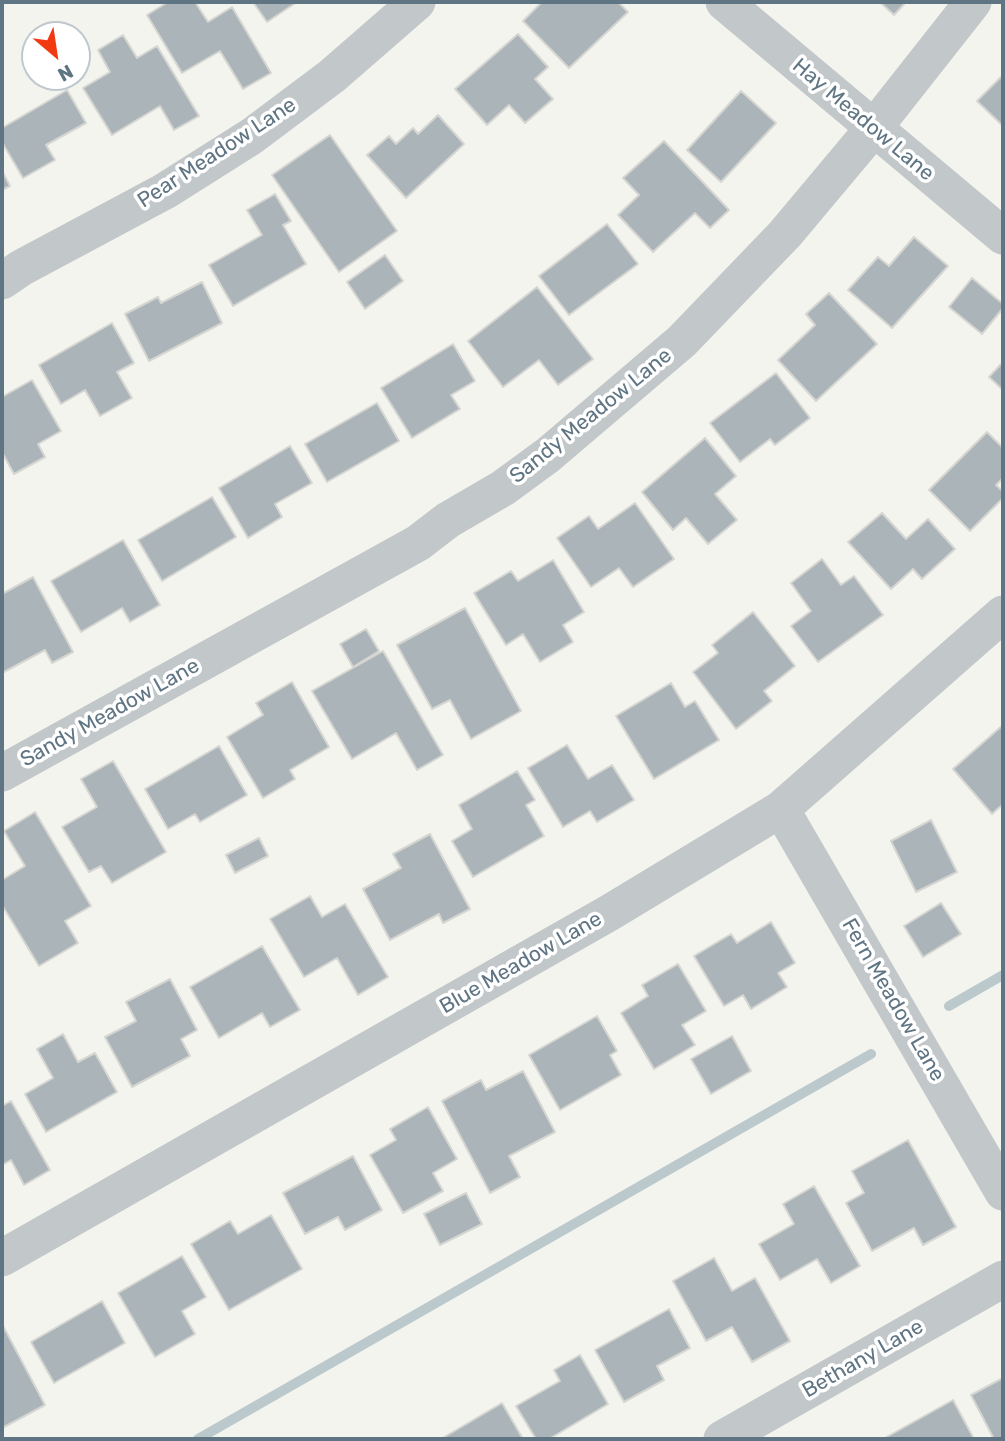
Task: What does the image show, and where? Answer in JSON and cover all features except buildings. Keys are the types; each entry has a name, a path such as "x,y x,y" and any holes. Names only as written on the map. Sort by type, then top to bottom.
{"street":[{"name":"Pear Meadow Lane","path":"2,281 21,268 165,191 252,136 332,76 416,2"},
{"name":"Hay Meadow Lane","path":"724,2 1003,236"},
{"name":"Sandy Meadow Lane","path":"2,773 418,543 448,520 503,488 548,455 682,341 785,234 873,129 973,2"},
{"name":"Blue Meadow Lane","path":"2,1258 609,913 781,809 1003,614"},
{"name":"Fern Meadow Lane","path":"781,809 1003,1192"},
{"name":"Bethany Lane","path":"722,1439 1003,1279"}],"waterway":[{"path":"949,1006 1003,975"},
{"path":"198,1439 871,1054"}]}
